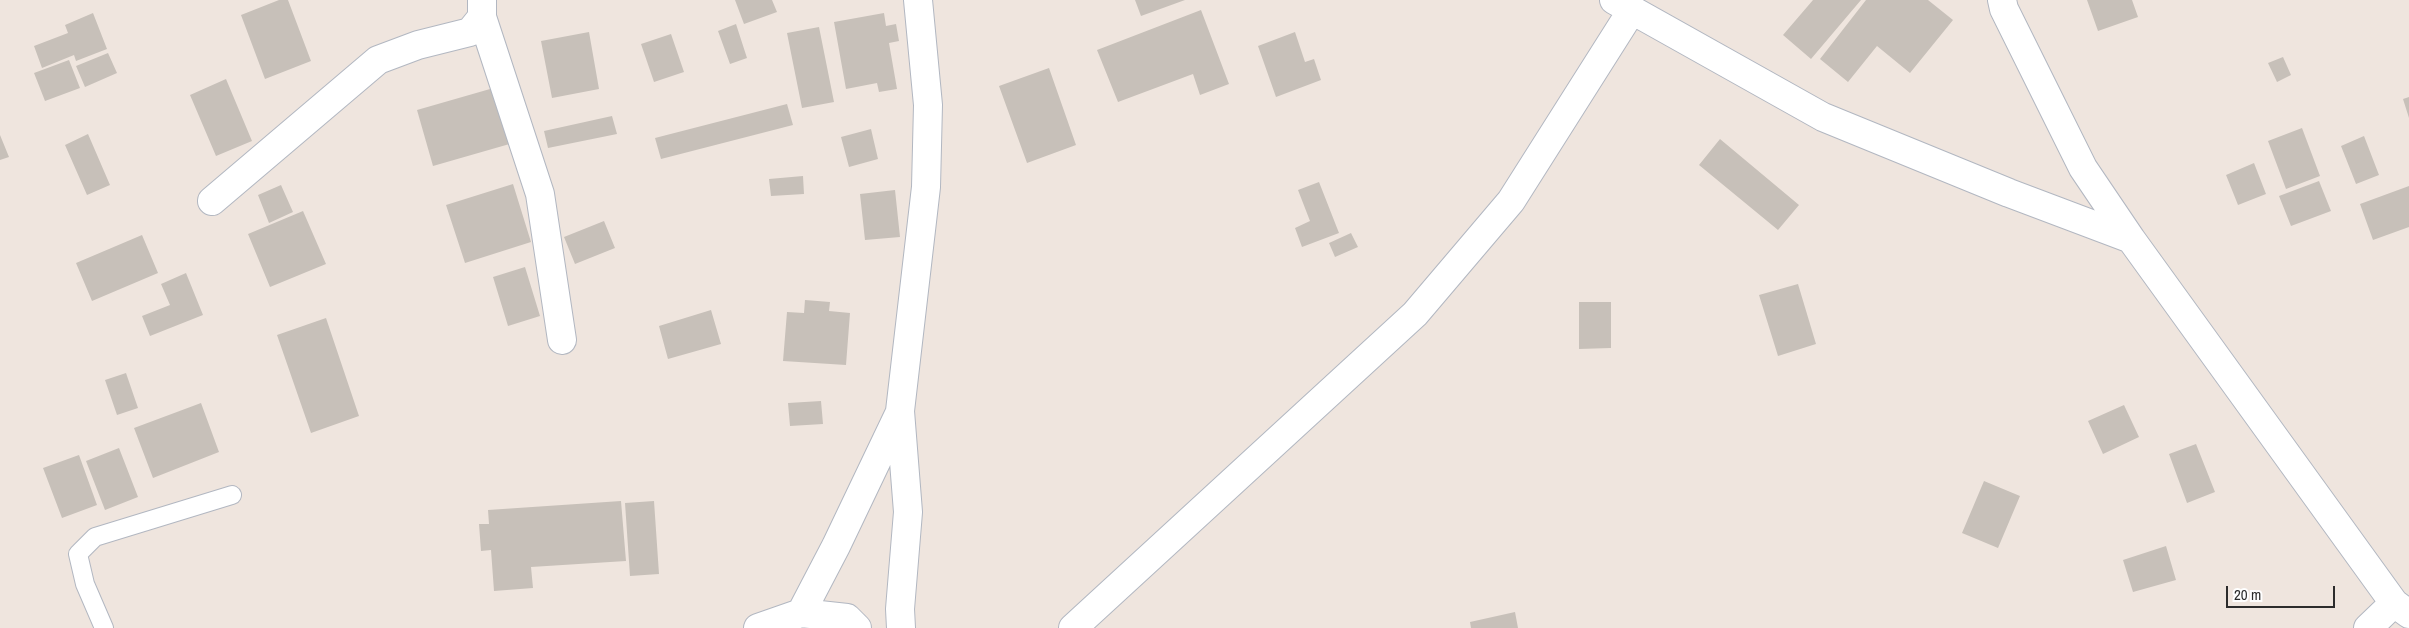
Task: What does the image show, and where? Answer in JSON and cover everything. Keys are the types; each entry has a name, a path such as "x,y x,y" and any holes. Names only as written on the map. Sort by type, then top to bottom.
{"street":[{"path":"902,628 900,609 908,512 900,411 926,187 928,105 918,0"},
{"path":"2002,0 2004,9 2083,168 2131,239 2402,608 2368,628"},
{"path":"1073,628 1415,314 1511,201 1623,5 1823,117 2009,193 2131,239"},
{"path":"212,201 378,60 418,45 470,32 482,9"},
{"path":"482,9 540,194 562,340"},
{"path":"801,613 836,546 900,411"},
{"path":"758,628 801,613 847,618 857,628"}],"lane":[{"path":"104,628 85,584 78,554 95,538 232,495"}],"building":[{"path":"279,0 288,0 311,61 265,79 241,15"},
{"path":"735,0 772,0 777,12 744,24"},
{"path":"1135,0 1185,0 1141,16"},
{"path":"1813,0 1861,0 1811,59 1783,35"},
{"path":"1866,0 1928,0 1953,20 1910,73 1877,46 1848,82 1820,59"},
{"path":"2087,0 2132,0 2138,17 2098,31"},
{"path":"1201,10 1229,84 1200,95 1193,74 1118,102 1097,50"},
{"path":"93,13 107,49 76,61 74,55 42,68 34,46 68,33 65,25"},
{"path":"884,13 886,26 896,24 899,41 889,43 897,89 879,92 877,83 846,89 834,22"},
{"path":"736,24 747,58 730,64 718,31"},
{"path":"819,27 834,102 802,108 787,33"},
{"path":"589,32 599,89 552,98 541,41"},
{"path":"1295,32 1305,62 1314,59 1321,80 1276,97 1258,46"},
{"path":"671,34 684,72 654,82 641,44"},
{"path":"108,53 117,73 85,87 76,66"},
{"path":"2283,57 2291,75 2277,82 2268,63"},
{"path":"69,60 80,88 45,101 34,73"},
{"path":"1049,68 1076,145 1027,163 999,86"},
{"path":"226,79 252,141 216,156 190,95"},
{"path":"497,87 513,143 433,166 417,110"},
{"path":"2409,97 2409,118 2403,99"},
{"path":"787,104 793,125 661,159 655,138"},
{"path":"612,116 617,134 548,148 544,131"},
{"path":"2302,128 2320,176 2286,189 2268,141"},
{"path":"871,129 878,159 849,167 841,137"},
{"path":"88,134 110,185 87,195 65,145"},
{"path":"0,135 9,157 0,160"},
{"path":"2364,136 2379,175 2356,184 2341,146"},
{"path":"1720,139 1799,205 1778,230 1699,165"},
{"path":"2254,163 2266,194 2238,205 2226,175"},
{"path":"803,176 804,194 771,196 769,179"},
{"path":"2319,181 2331,211 2291,226 2279,196"},
{"path":"1319,182 1339,233 1302,247 1295,228 1310,221 1298,190"},
{"path":"513,184 531,242 465,263 446,205"},
{"path":"281,185 293,212 269,223 258,195"},
{"path":"2409,186 2409,227 2373,240 2360,204"},
{"path":"895,190 900,237 865,240 860,194"},
{"path":"303,211 326,264 270,287 248,234"},
{"path":"604,221 615,248 575,264 564,237"},
{"path":"1351,233 1358,247 1335,257 1329,243"},
{"path":"142,235 158,273 92,301 76,263"},
{"path":"525,267 540,316 508,326 493,277"},
{"path":"186,273 203,315 150,336 142,316 170,305 161,284"},
{"path":"1798,284 1816,344 1778,356 1759,295"},
{"path":"805,300 830,302 829,311 850,313 846,365 783,361 787,312 804,313"},
{"path":"1579,302 1611,302 1611,348 1579,349"},
{"path":"711,310 721,344 668,359 659,326"},
{"path":"326,318 359,416 311,433 277,335"},
{"path":"126,373 138,408 117,415 105,380"},
{"path":"821,401 823,424 790,426 788,403"},
{"path":"201,403 219,452 153,478 134,428"},
{"path":"2124,405 2139,437 2103,454 2088,421"},
{"path":"2196,444 2215,492 2187,503 2169,454"},
{"path":"119,448 138,497 105,510 86,461"},
{"path":"79,455 97,505 62,518 43,468"},
{"path":"1984,481 2020,496 1998,548 1962,533"},
{"path":"621,501 626,561 531,567 533,588 494,591 491,550 481,551 479,524 489,524 488,510"},
{"path":"654,501 659,574 630,576 625,503"},
{"path":"2166,546 2176,580 2133,592 2123,560"},
{"path":"1515,612 1518,628 1471,628 1470,622"}]}
